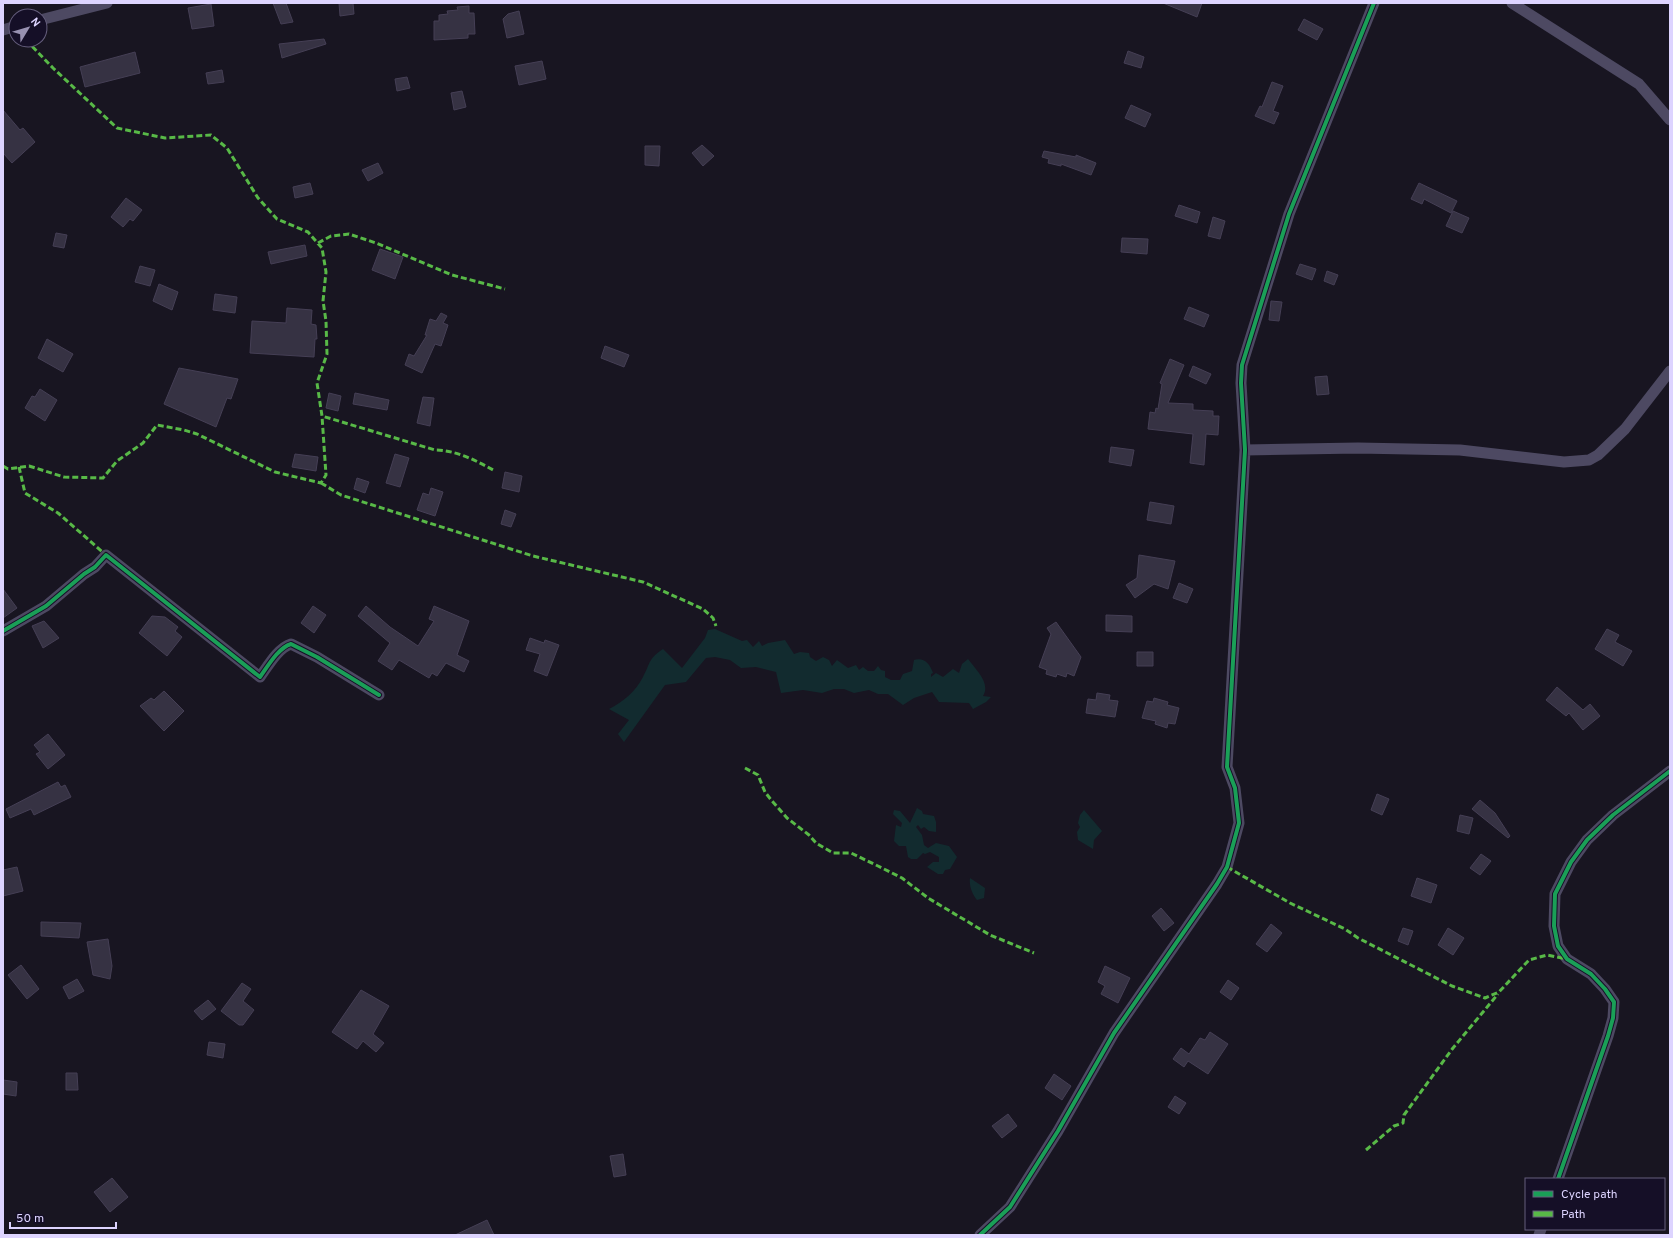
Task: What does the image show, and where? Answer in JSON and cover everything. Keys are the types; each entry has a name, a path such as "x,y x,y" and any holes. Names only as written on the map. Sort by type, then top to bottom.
{"street":[{"path":"48,18 107,3"},
{"path":"980,1235 1010,1207 1058,1131 1114,1033 1184,934 1217,884 1226,867 1239,823 1235,788 1227,767 1245,450 1241,383 1242,365 1288,214 1374,3"},
{"path":"1512,3 1640,84 1670,120"},
{"path":"1245,450 1358,448 1460,450 1564,462 1589,460 1598,455 1625,429 1670,371"},
{"path":"3,631 46,606 84,574 95,567 106,555 260,677 276,657 285,648 292,644 317,657 379,695"},
{"path":"1558,1178 1608,1036 1613,1018 1614,1002 1596,979 1567,959 1558,946 1554,926 1555,894 1570,862 1587,840 1613,815 1670,771"}],"green space":[{"path":"715,629 742,641 747,640 753,647 759,641 762,646 768,643 785,640 794,654 800,652 809,653 810,657 816,661 823,657 829,660 832,666 837,660 848,668 856,665 859,670 863,667 868,671 874,671 878,666 881,670 885,671 885,677 891,680 900,680 903,674 912,671 914,660 924,660 928,664 933,673 931,674 931,677 936,673 943,677 953,669 959,673 962,664 968,659 984,681 985,691 983,696 991,697 986,702 973,709 969,703 939,702 932,692 914,698 903,705 888,694 878,694 869,690 854,693 844,689 834,689 822,693 803,690 781,693 776,672 756,667 741,668 730,660 715,657 706,658 686,682 665,685 624,742 618,734 629,720 609,709 633,691 646,672 650,661 658,652 663,649 682,668 705,638 708,630"},
{"path":"917,808 922,811 923,814 934,816 936,822 936,832 929,831 924,827 921,829 918,825 916,827 922,835 924,845 928,848 936,843 949,846 957,857 950,869 945,870 943,874 938,874 927,867 933,862 939,862 939,857 930,852 925,854 923,853 917,859 911,859 908,857 906,846 899,846 894,841 896,825 901,827 902,823 893,814 894,810 900,811 910,823"},
{"path":"1084,810 1102,831 1094,840 1093,849 1078,840 1077,832 1080,827 1078,823 1080,815"},
{"path":"970,878 985,888 984,898 977,900 975,898 970,887"}],"building":[{"path":"273,3 286,3 293,22 281,24"},
{"path":"339,3 353,3 354,14 340,16"},
{"path":"1163,3 1202,3 1197,17"},
{"path":"211,4 214,26 192,29 188,8"},
{"path":"469,6 469,13 474,13 475,34 468,34 468,38 434,40 434,21 439,21 439,15 448,14 447,11 458,10 457,7"},
{"path":"519,11 524,34 507,38 503,19 508,14"},
{"path":"1304,19 1323,29 1317,40 1298,30"},
{"path":"324,39 326,44 282,58 279,44"},
{"path":"1128,51 1144,57 1141,68 1124,63"},
{"path":"135,52 140,73 85,87 80,67"},
{"path":"542,61 546,79 519,85 515,66"},
{"path":"222,70 224,82 208,84 206,73"},
{"path":"407,77 410,88 397,91 395,79"},
{"path":"1272,82 1283,86 1273,111 1279,113 1274,124 1255,116 1260,106 1262,107"},
{"path":"462,91 466,107 454,110 451,93"},
{"path":"1131,105 1151,114 1145,127 1125,118"},
{"path":"3,110 20,130 23,128 35,142 12,163 3,153"},
{"path":"702,145 714,156 703,166 692,153"},
{"path":"645,146 660,146 659,166 645,165"},
{"path":"1044,151 1076,157 1076,155 1096,163 1091,175 1061,164 1061,166 1048,163 1049,159 1042,157"},
{"path":"378,163 383,173 368,181 362,170"},
{"path":"310,183 313,194 295,198 293,187"},
{"path":"1419,183 1457,201 1451,213 1424,199 1422,204 1411,199"},
{"path":"126,198 142,210 133,221 130,219 123,227 111,217"},
{"path":"1179,205 1200,212 1197,223 1175,216"},
{"path":"1453,211 1469,218 1462,233 1446,226"},
{"path":"1213,217 1225,221 1220,239 1208,236"},
{"path":"56,233 67,235 64,248 53,246"},
{"path":"1122,238 1148,239 1147,254 1121,252"},
{"path":"305,245 307,256 271,264 268,252"},
{"path":"380,249 403,257 395,279 372,270"},
{"path":"1300,264 1316,269 1312,280 1296,274"},
{"path":"140,266 155,270 150,286 135,282"},
{"path":"1327,271 1338,275 1334,285 1324,281"},
{"path":"159,284 178,292 172,310 153,301"},
{"path":"215,294 237,297 235,313 213,310"},
{"path":"1271,301 1282,302 1279,321 1269,320"},
{"path":"1189,307 1209,315 1204,327 1184,319"},
{"path":"287,308 312,310 311,324 316,325 317,339 315,339 314,357 250,353 252,321 286,323"},
{"path":"441,313 447,316 443,323 448,325 441,346 435,344 422,373 405,365 409,354 414,356 427,335 425,335 430,319 436,321"},
{"path":"47,339 73,354 63,372 38,358"},
{"path":"605,346 629,355 624,367 601,358"},
{"path":"1170,359 1184,365 1168,403 1193,404 1193,410 1213,411 1213,416 1219,416 1218,435 1206,434 1204,465 1190,463 1193,434 1148,429 1150,412 1155,413 1156,408 1158,409 1162,384 1160,383"},
{"path":"1193,366 1211,374 1206,384 1189,376"},
{"path":"179,368 238,379 231,399 227,398 216,427 164,404"},
{"path":"1327,376 1329,394 1317,395 1315,377"},
{"path":"40,389 57,400 45,421 25,408 32,396 35,397"},
{"path":"329,393 341,396 338,411 326,408"},
{"path":"355,393 389,400 387,410 353,404"},
{"path":"423,397 434,398 430,426 417,423"},
{"path":"1111,447 1134,450 1131,466 1109,462"},
{"path":"295,454 318,457 316,471 292,467"},
{"path":"395,454 409,458 400,487 386,483"},
{"path":"505,472 522,476 519,492 502,488"},
{"path":"357,478 369,482 365,493 354,489"},
{"path":"431,488 443,492 435,516 417,510 423,493 429,495"},
{"path":"1150,502 1174,506 1171,524 1147,520"},
{"path":"505,510 516,514 511,527 501,524"},
{"path":"1139,555 1175,561 1168,589 1154,584 1135,598 1126,585 1137,578"},
{"path":"1179,583 1193,589 1187,603 1173,598"},
{"path":"3,589 17,608 3,618"},
{"path":"313,606 326,615 314,633 301,623"},
{"path":"366,606 390,627 418,646 434,621 429,619 434,606 469,621 457,655 469,661 464,672 446,663 437,676 432,673 429,678 399,660 392,670 378,661 390,643 358,616"},
{"path":"1106,615 1132,616 1132,632 1106,631"},
{"path":"152,616 165,617 178,627 175,631 182,637 167,656 139,633"},
{"path":"44,621 59,638 43,648 32,626"},
{"path":"1056,622 1081,657 1074,676 1067,673 1066,677 1057,674 1056,677 1046,674 1047,670 1039,667 1051,634 1047,628"},
{"path":"1607,629 1619,635 1615,642 1632,651 1623,666 1595,649"},
{"path":"530,638 544,643 545,640 559,645 547,676 534,671 540,654 526,650"},
{"path":"1137,652 1153,652 1153,666 1137,666"},
{"path":"1557,687 1583,710 1590,704 1600,716 1583,730 1569,713 1566,716 1546,700"},
{"path":"164,691 184,711 164,731 140,706 151,698 154,700"},
{"path":"1097,693 1110,695 1109,700 1118,701 1115,717 1086,713 1088,699 1096,700"},
{"path":"1154,698 1168,702 1167,705 1179,708 1175,724 1168,723 1167,728 1155,724 1156,721 1142,718 1147,701 1153,702"},
{"path":"48,734 65,755 48,769 36,754 40,752 34,745"},
{"path":"58,782 61,787 65,785 71,797 34,815 31,809 10,818 6,809"},
{"path":"1377,794 1389,799 1382,815 1371,810"},
{"path":"1480,800 1495,813 1510,836 1508,838 1472,809"},
{"path":"1460,815 1473,818 1469,834 1457,831"},
{"path":"1481,854 1491,861 1480,875 1470,868"},
{"path":"17,867 23,891 3,896 3,870"},
{"path":"1417,878 1437,885 1431,903 1411,896"},
{"path":"1161,908 1174,923 1164,931 1152,916"},
{"path":"41,922 81,923 79,938 41,936"},
{"path":"1271,924 1282,933 1267,952 1256,944"},
{"path":"1403,928 1413,931 1408,945 1398,941"},
{"path":"1448,928 1464,938 1453,955 1438,945"},
{"path":"108,939 112,966 110,979 93,975 87,942"},
{"path":"21,965 39,989 27,999 8,975"},
{"path":"1105,966 1130,978 1118,1003 1101,994 1105,986 1098,982"},
{"path":"77,979 84,991 69,999 63,987"},
{"path":"1228,980 1239,988 1231,1000 1220,992"},
{"path":"242,983 251,989 243,1001 254,1010 243,1025 239,1025 221,1011"},
{"path":"361,990 389,1006 373,1034 384,1043 376,1052 363,1041 357,1049 332,1032"},
{"path":"208,1000 216,1009 202,1020 194,1011"},
{"path":"1210,1032 1228,1044 1208,1074 1188,1061 1184,1067 1173,1059 1181,1048 1189,1054 1200,1038 1205,1040"},
{"path":"209,1042 225,1044 223,1058 207,1055"},
{"path":"66,1073 77,1073 78,1090 66,1090"},
{"path":"1054,1074 1071,1086 1062,1100 1045,1088"},
{"path":"3,1080 17,1082 16,1096 3,1094"},
{"path":"1175,1096 1186,1103 1179,1114 1168,1107"},
{"path":"1008,1114 1017,1126 1002,1138 992,1126"},
{"path":"623,1154 626,1175 614,1177 610,1156"},
{"path":"112,1178 128,1197 110,1212 94,1192"},
{"path":"487,1220 494,1235 455,1235"}],"marked path":[{"path":"34,48 117,128 165,138 211,135 227,148 258,198 277,219 308,232 322,248 326,272 323,301 326,321 327,354 317,383 322,416 435,450 443,450 458,454 474,460 495,471"},
{"path":"318,243 331,236 349,234 376,243 452,275 505,289"},
{"path":"3,466 8,469 29,466 64,477 103,478 117,461 143,443 157,425 197,434 275,472 321,483 326,475 322,416"},
{"path":"19,467 25,493 58,513 106,555"},
{"path":"321,483 341,495 533,556 643,582 703,609 713,618 716,626"},
{"path":"745,768 758,775 765,792 772,801 787,818 809,835 816,843 833,853 851,853 902,878 928,898 990,935 1034,953"},
{"path":"1227,867 1290,903 1345,929 1358,938 1452,986 1485,998 1499,992 1529,960 1547,955 1567,959"},
{"path":"1366,1150 1394,1126 1403,1123 1404,1115 1453,1048 1498,994"}],"cycle path":[{"path":"980,1235 1010,1207 1058,1131 1114,1033 1217,884 1227,867 1239,823 1235,788 1227,767 1245,450 1241,383 1242,365 1289,214 1374,3"},
{"path":"3,631 46,606 84,574 95,567 106,555 260,677 278,653 286,646 291,644 317,657 379,695"},
{"path":"1558,1178 1608,1036 1613,1018 1614,1002 1605,989 1591,974 1567,959 1558,946 1554,926 1555,894 1571,862 1587,840 1613,815 1670,771"}]}
